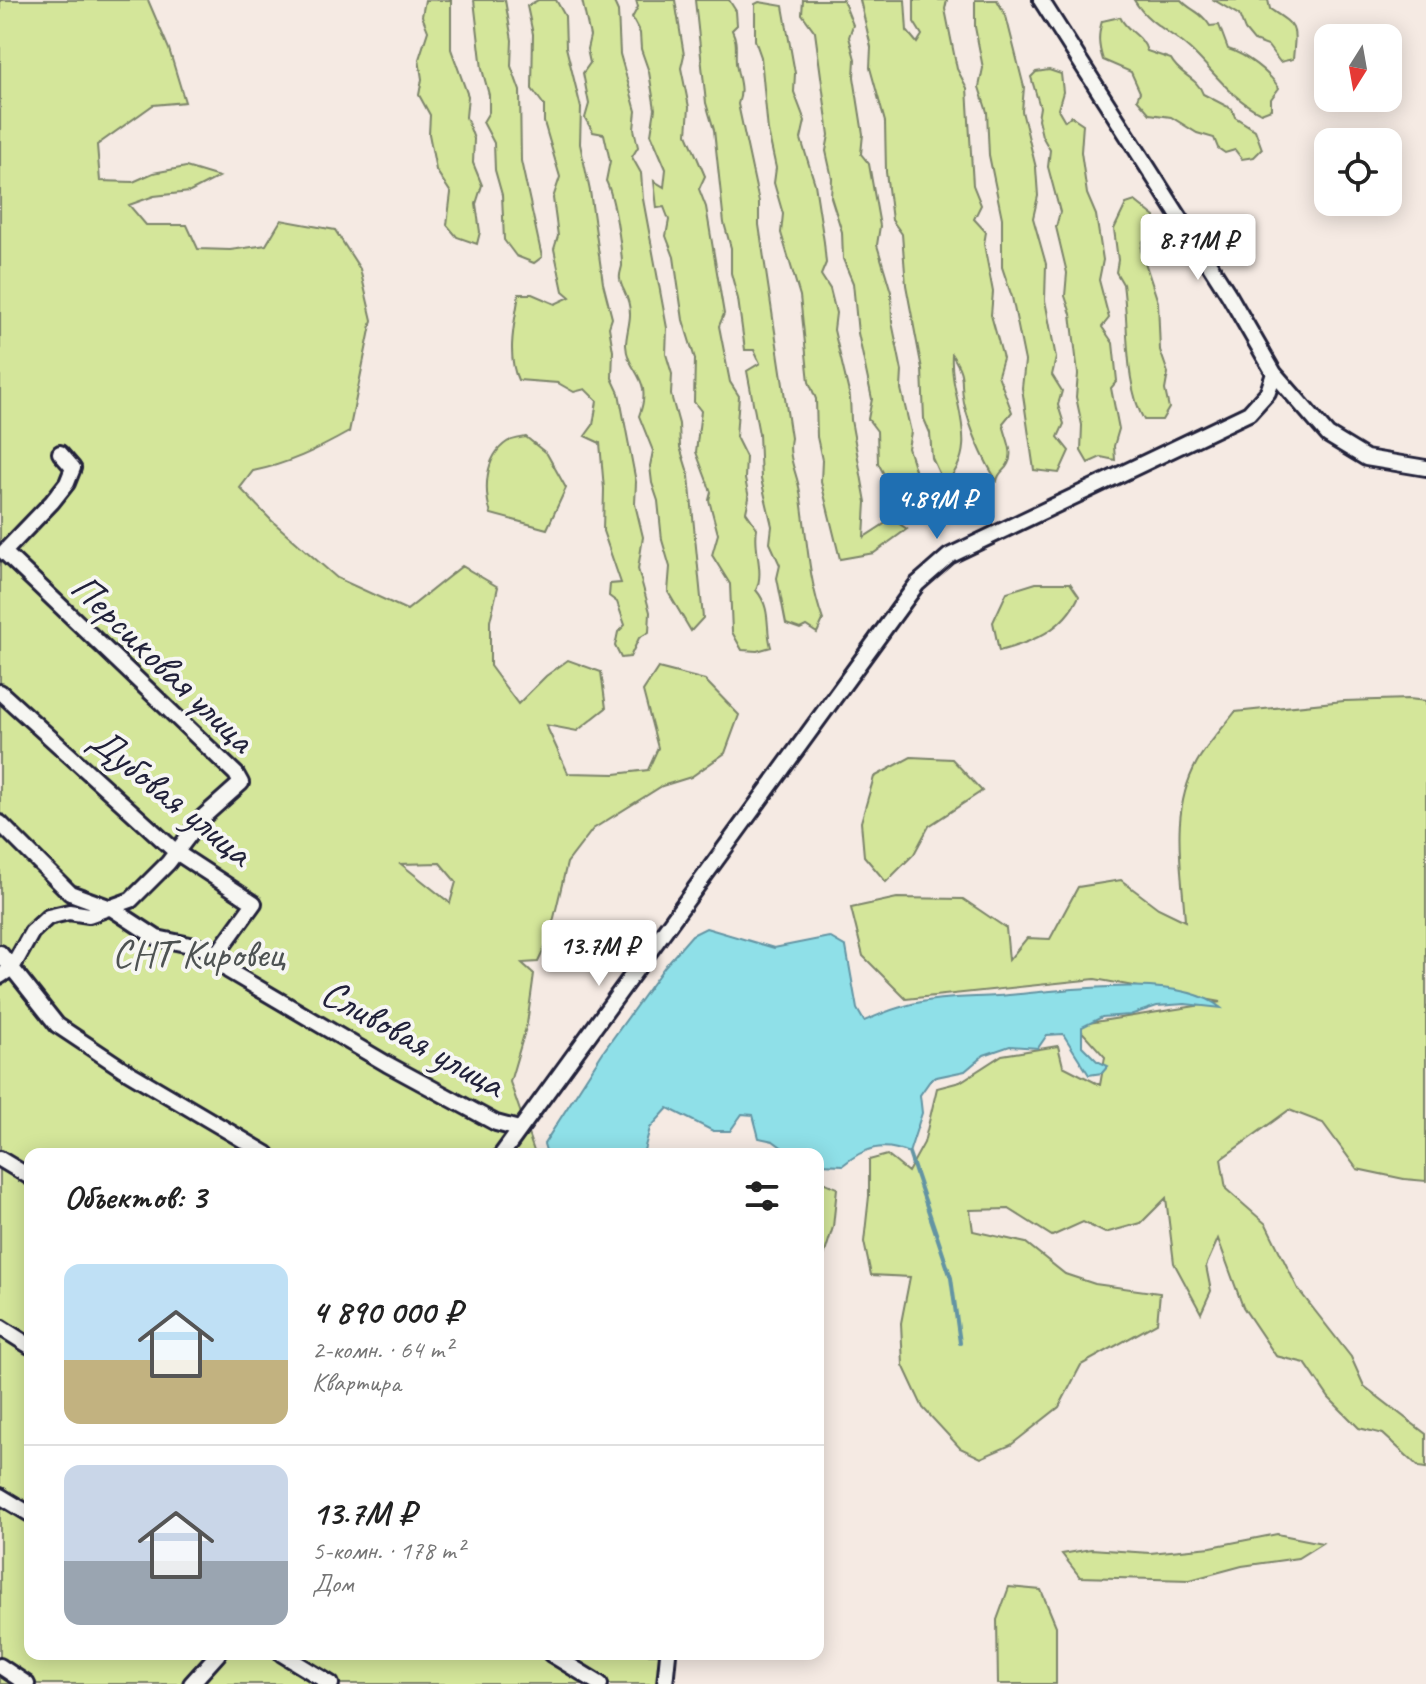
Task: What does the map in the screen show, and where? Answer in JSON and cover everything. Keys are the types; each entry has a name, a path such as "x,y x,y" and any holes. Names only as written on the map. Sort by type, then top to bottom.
{"street":[{"path":"1041,0 1229,295 1274,373 1328,435 1366,458 1426,468"},
{"path":"506,1148 917,584 949,556 1249,413 1268,392 1274,373"},
{"name":"Персиковая улица","path":"6,972 32,932 48,917 69,912 89,915 131,900 176,852 203,817 241,783 236,774 2,555 67,483 73,468 60,453"},
{"name":"Дубовая улица","path":"0,692 176,852 254,903 215,957"},
{"name":"Сливовая улица","path":"0,823 70,893 111,908 157,938 209,949 229,971 387,1064 496,1123 519,1129"},
{"path":"0,953 6,972 57,1025 123,1069 257,1148"},
{"path":"0,1159 24,1173"},
{"path":"0,1327 24,1342"},
{"path":"0,1496 24,1510"},
{"path":"191,1684 213,1660"},
{"path":"292,1660 331,1684"},
{"path":"561,1660 600,1684"},
{"path":"665,1684 667,1660"},
{"path":"0,1666 27,1684"}],"green space":[{"name":"СНТ Кировец","path":"0,0 148,0 169,49 185,102 153,105 97,145 100,181 133,182 153,173 186,167 219,177 190,192 154,196 129,205 146,225 187,225 198,249 230,250 266,245 281,220 335,230 360,269 372,320 349,432 302,456 253,471 240,488 272,521 337,578 407,610 462,566 498,587 490,621 490,666 518,704 546,676 568,660 601,672 606,708 577,731 546,725 568,773 615,774 648,770 658,748 643,691 658,668 705,680 739,715 725,753 691,777 662,786 593,829 567,863 549,939 538,962 522,963 534,974 527,1024 510,1082 533,1148 24,1148 24,1660 674,1660 673,1684 0,1684","holes":["440,863 456,882 450,903 401,864"]},
{"path":"425,0 451,0 451,49 468,96 466,117 474,139 473,163 482,185 476,204 480,232 477,244 457,237 447,225 451,193 436,170 429,134 430,115 419,95 422,79 419,59 428,31 422,16"},
{"path":"474,0 505,0 512,40 511,66 520,91 521,161 542,257 534,263 516,256 504,240 502,195 495,170 494,143 483,122 489,112 489,95 482,69"},
{"path":"538,0 556,0 565,16 566,47 581,108 580,144 603,283 612,318 609,327 613,351 612,378 619,393 636,482 635,504 643,537 638,569 650,612 649,632 639,638 630,657 621,658 615,646 618,632 625,625 617,602 609,596 610,584 621,583 603,531 604,489 600,443 585,436 593,425 597,401 585,389 574,392 558,383 518,380 514,370 512,337 519,294 532,294 555,304 570,297 563,291 554,249 558,236 553,198 560,177 544,122 544,105 532,89 533,34 527,6"},
{"path":"582,0 613,0 618,11 620,54 636,111 634,129 638,147 632,157 641,173 667,328 666,354 672,374 671,395 679,424 680,447 689,476 703,618 691,631 668,592 670,567 652,483 650,466 653,451 639,416 643,403 642,384 627,354 630,307 621,283 619,235 606,181 610,161 604,134 593,132 585,118 589,104 583,73 590,63 587,49 590,36"},
{"path":"636,0 675,0 684,55 681,68 689,107 687,134 705,176 699,189 706,207 724,314 719,326 730,382 739,396 736,437 746,457 745,479 749,498 746,512 757,528 759,575 756,590 766,611 771,647 757,651 742,650 732,632 730,584 712,555 718,534 709,500 711,492 696,452 701,411 694,402 695,359 683,320 674,257 666,236 669,220 664,207 657,208 654,181 664,187 666,169 651,134 655,109 640,33 632,18 638,7"},
{"path":"695,0 729,0 736,11 737,25 732,30 741,88 738,104 759,202 759,225 791,438 791,458 800,492 814,589 823,620 817,633 806,626 800,629 786,624 777,578 780,565 770,543 772,526 761,479 759,434 747,371 760,363 754,350 745,350 731,273 731,248 724,223 714,130 706,103"},
{"path":"803,0 843,0 853,25 849,37 855,59 854,77 863,134 861,154 869,164 880,226 877,245 891,292 892,322 902,371 901,389 911,432 908,448 918,479 908,493 895,495 878,463 877,431 868,419 872,399 858,333 853,283 843,259 842,232 831,197 832,178 826,151 829,135 815,32 802,14"},
{"path":"860,0 905,0 907,31 917,43 922,35 914,22 914,0 947,0 945,9 957,69 967,88 973,185 981,205 974,219 986,232 984,244 993,292 991,315 1003,358 998,375 1012,412 1003,423 1010,459 997,481 970,423 961,374 952,355 952,372 962,423 962,455 956,470 944,484 932,458 930,433 924,419 922,369 906,285 902,234 892,220 886,172 885,122 870,68 871,47"},
{"path":"975,0 997,0 1006,16 1024,87 1022,111 1036,168 1038,196 1033,218 1046,264 1045,300 1056,358 1052,375 1062,391 1058,405 1064,424 1058,437 1069,451 1059,473 1034,470 1022,388 1025,361 1012,297 1002,267 1002,218 989,155 987,112 979,87 983,68 975,27"},
{"path":"1134,0 1181,0 1210,26 1219,25 1228,49 1256,64 1279,88 1271,99 1271,109 1261,113 1242,101 1187,47 1155,24"},
{"path":"1214,0 1268,0 1270,9 1293,28 1293,59 1280,62 1268,46 1254,41 1239,15"},
{"path":"755,4 783,6 795,73 794,92 805,121 801,139 815,184 824,242 826,263 821,275 830,289 836,313 834,330 850,397 851,420 866,502 864,537 892,519 907,529 874,553 840,559 821,482 816,399 809,382 800,296 781,233 783,214 774,183 776,168 768,131 761,57 755,40"},
{"path":"1120,17 1147,51 1171,59 1203,94 1232,109 1235,117 1255,130 1262,149 1254,157 1242,159 1235,150 1225,153 1218,148 1214,138 1197,133 1171,117 1150,114 1137,99 1140,92 1131,72 1103,60 1099,40 1102,21"},
{"path":"1049,70 1061,74 1063,92 1058,109 1065,121 1071,116 1083,124 1081,152 1087,194 1096,215 1103,260 1099,280 1109,318 1102,327 1113,343 1117,381 1111,388 1119,429 1114,446 1115,460 1101,457 1088,463 1081,451 1082,425 1076,397 1078,374 1071,314 1065,296 1067,273 1056,227 1060,212 1048,167 1050,150 1042,136 1038,119 1040,107 1031,77 1036,72"},
{"path":"1135,201 1155,217 1156,230 1143,241 1141,250 1158,302 1160,350 1168,373 1165,390 1169,408 1162,420 1144,420 1133,390 1123,284 1116,272 1118,260 1114,229 1126,204"},
{"path":"526,437 547,454 566,488 547,529 491,514 487,486 494,456 507,442"},
{"path":"1036,583 1070,583 1079,596 1065,618 1046,633 999,651 993,622 1007,592"},
{"path":"1344,701 1426,701 1426,1181 1357,1169 1323,1123 1289,1110 1221,1159 1226,1189 1266,1224 1298,1289 1351,1357 1364,1386 1426,1434 1426,1468 1419,1467 1383,1434 1359,1428 1329,1398 1305,1363 1276,1356 1243,1307 1218,1239 1206,1266 1211,1291 1201,1313 1174,1263 1166,1198 1141,1223 1105,1233 1083,1222 1052,1236 1009,1209 970,1210 973,1231 1026,1243 1065,1274 1095,1284 1160,1293 1157,1323 1081,1365 1059,1407 1011,1445 981,1458 960,1448 923,1408 903,1365 901,1323 910,1277 871,1275 864,1242 869,1160 887,1155 908,1172 924,1143 937,1088 960,1082 1002,1055 1058,1046 1063,1066 1100,1085 1105,1057 1076,1025 1221,1002 1095,979 906,999 863,956 851,908 897,898 963,899 1006,928 1009,960 1027,938 1050,939 1078,887 1121,880 1158,908 1185,921 1179,840 1183,801 1197,762 1235,712"},
{"path":"911,757 952,759 982,791 929,826 914,854 886,882 864,856 861,822 874,777"},
{"path":"824,1183 837,1188 833,1227 824,1256"},
{"path":"1277,1534 1322,1543 1298,1558 1242,1566 1190,1580 1080,1577 1062,1554 1091,1549 1150,1553 1211,1547"},
{"path":"1009,1587 1041,1590 1056,1626 1056,1684 998,1684 997,1620"}],"water":[{"path":"706,928 774,948 829,937 846,947 857,1009 864,1021 928,1001 1081,988 1176,990 1201,997 1221,1008 1185,1004 1157,1006 1130,1015 1102,1017 1082,1027 1082,1046 1097,1061 1108,1066 1102,1073 1089,1075 1063,1034 1047,1035 1038,1048 1010,1046 984,1055 965,1071 932,1078 920,1095 922,1113 909,1153 891,1148 874,1148 843,1165 824,1164 824,1148 783,1148 773,1141 759,1138 753,1115 742,1114 730,1131 713,1131 668,1108 650,1128 645,1148 545,1148 544,1144 603,1052 665,966 692,935"}],"waterway":[{"path":"909,1153 951,1278 960,1343"}]}
